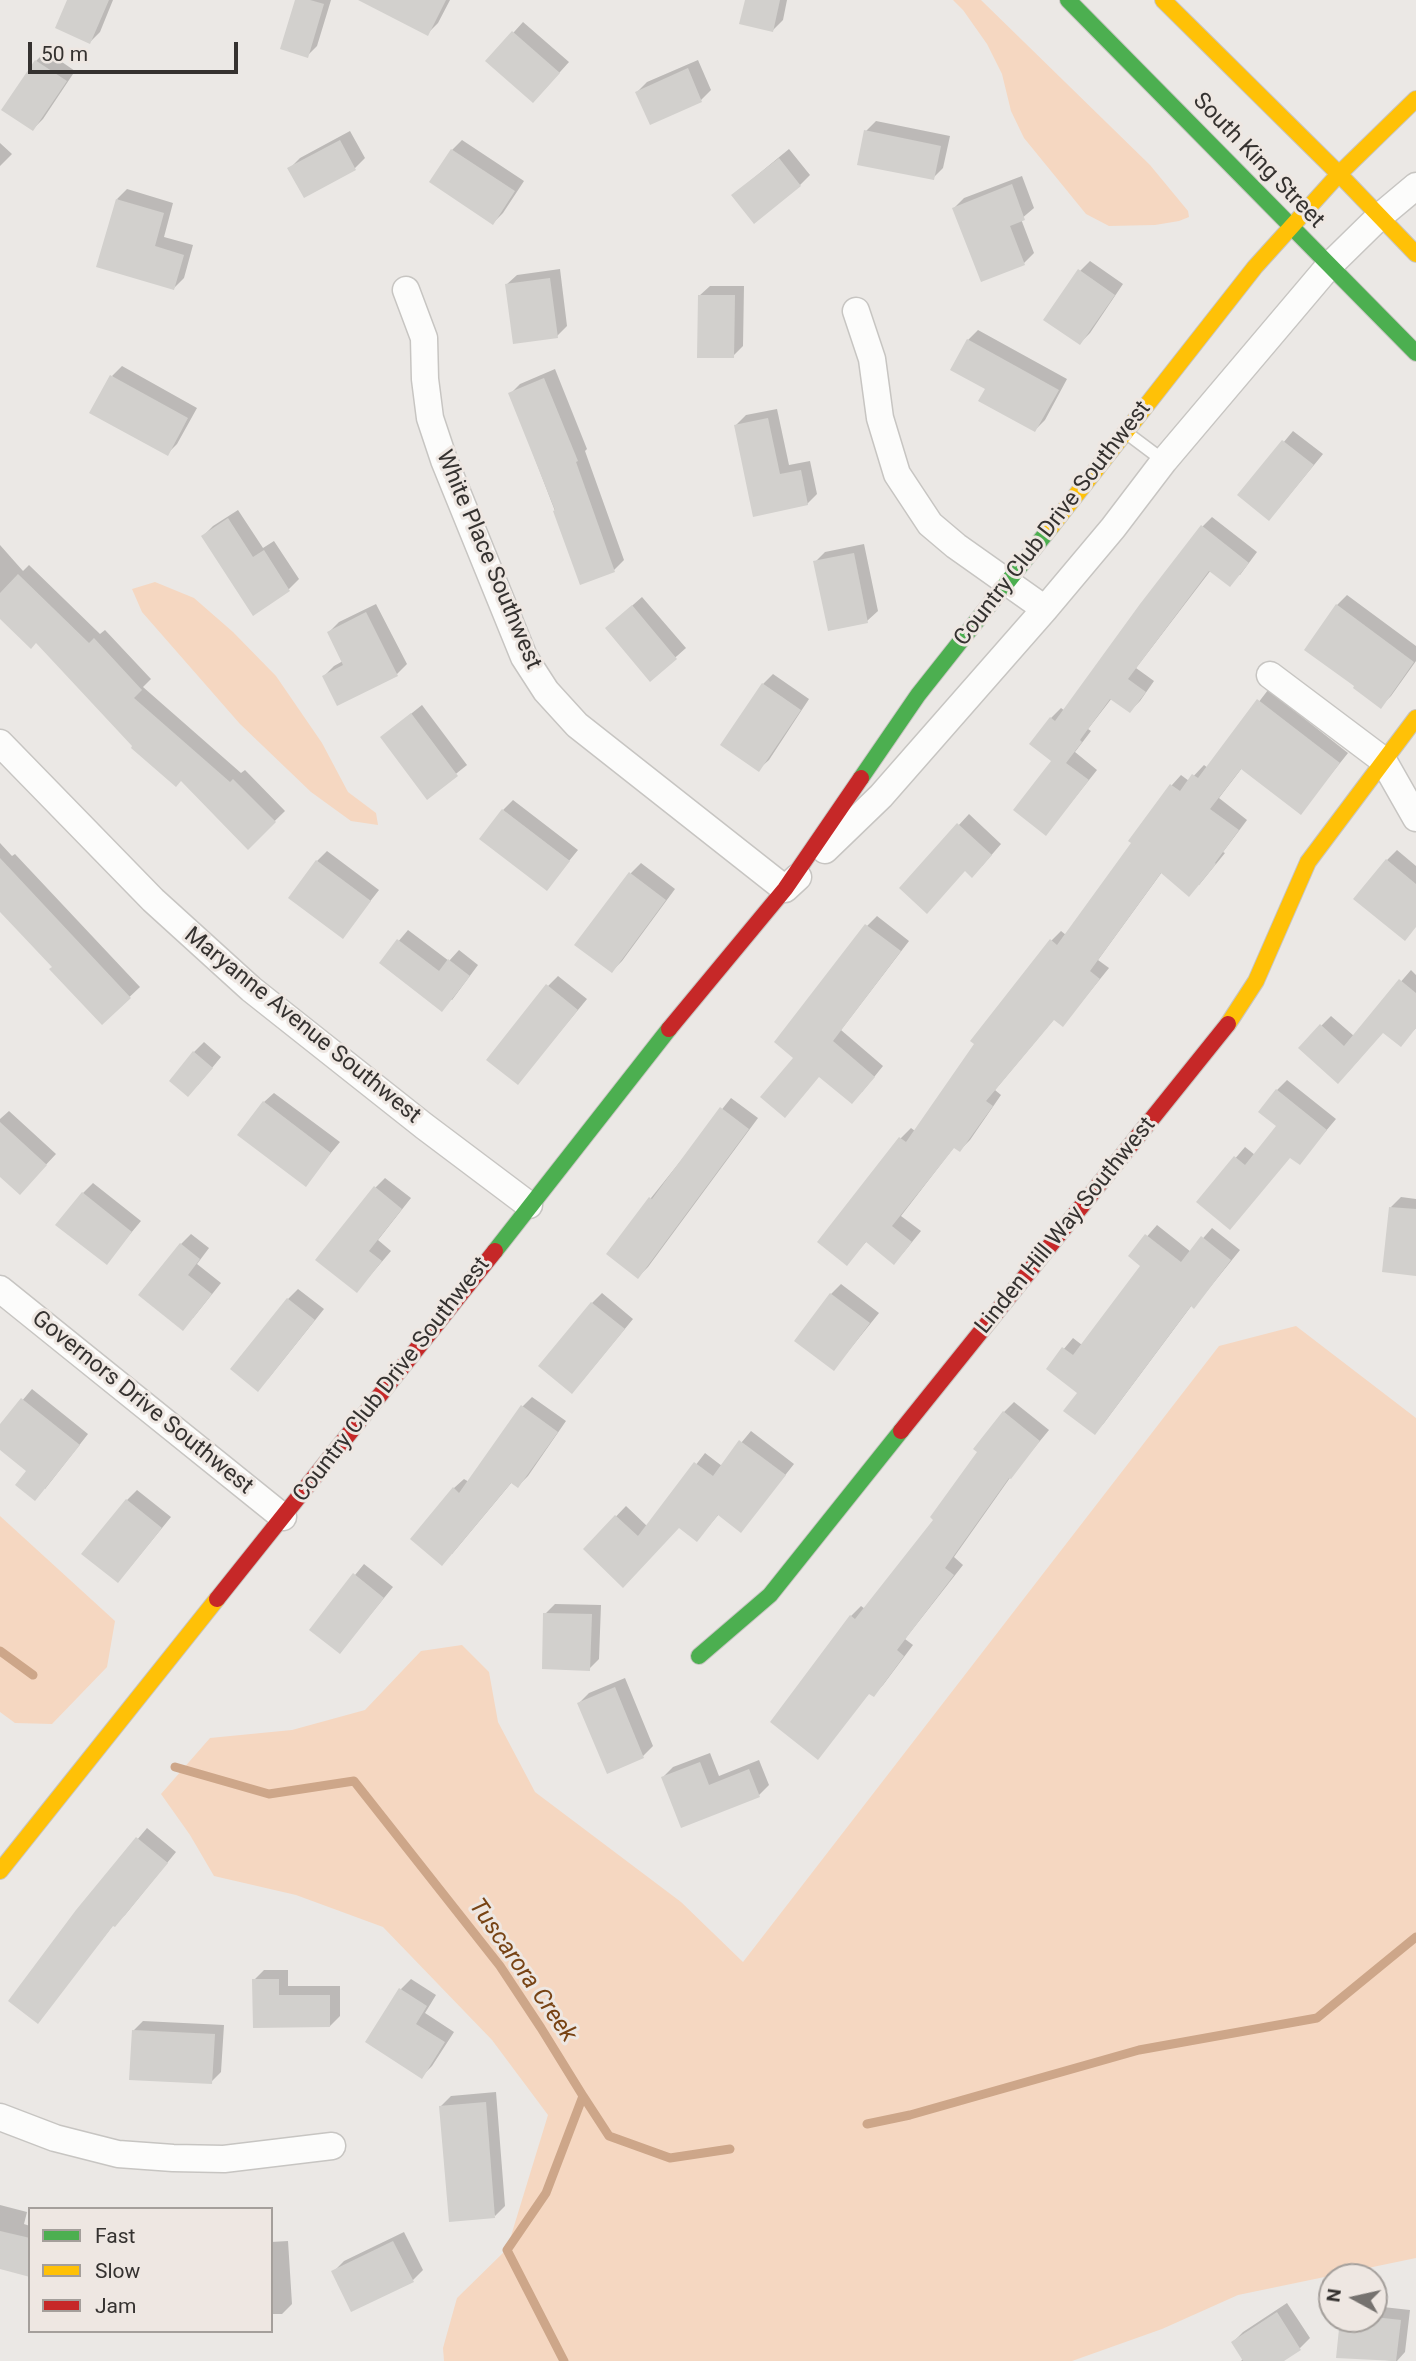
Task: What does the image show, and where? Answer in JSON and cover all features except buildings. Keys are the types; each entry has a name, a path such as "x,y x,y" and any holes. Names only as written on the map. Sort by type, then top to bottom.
{"main road":[{"name":"South King Street","path":"1068,0 1416,353"},
{"name":"South King Street","path":"1163,0 1416,254"},
{"name":"Country Club Drive Southwest","path":"0,1871 397,1375 529,1205 785,889 918,695 1255,267 1339,174 1416,99"},
{"name":"Linden Hill Way Southwest","path":"699,1656 770,1595 1237,1013 1256,981 1308,862 1416,718"}],"street":[{"name":"Country Club Drive Southwest","path":"785,889 881,796 1045,609 1113,528 1164,461 1329,266 1379,217 1416,186"},
{"name":"White Place Southwest","path":"406,290 424,338 430,418 444,460 524,657 546,691 577,724 785,889"},
{"path":"856,311 872,359 880,418 897,474 930,524 956,546 1045,609"},
{"path":"1269,675 1383,760 1416,818"},
{"name":"Maryanne Avenue Southwest","path":"0,743 153,900 251,989 529,1205"},
{"name":"Governors Drive Southwest","path":"0,1289 283,1517"},
{"path":"0,2117 55,2138 118,2154 224,2159 332,2146"}],"lane":[{"path":"1126,432 1164,461"}],"shaded area":[{"path":"953,0 981,0 1150,165 1188,211 1189,217 1155,225 1109,226 1086,214 1024,138 1011,111 1002,74 987,44"},
{"path":"155,582 194,598 233,632 276,676 322,743 348,792 376,813 378,825 351,821 311,792 240,724 142,612 132,589"},
{"path":"1296,1326 1416,1418 1416,2258 1388,2264 1318,2263 1318,2278 1238,2295 1162,2329 1072,2361 444,2361 443,2348 457,2298 507,2249 548,2115 492,2040 383,1927 296,1895 214,1876 161,1794 210,1738 292,1730 365,1710 421,1651 462,1645 489,1672 498,1722 535,1792 681,1902 743,1962 1219,1346"},
{"path":"0,1516 115,1621 107,1667 52,1724 15,1723 0,1712"}],"waterway":[{"name":"Tuscarora Creek","path":"0,1651 33,1675"},
{"name":"Tuscarora Creek","path":"175,1767 269,1794 354,1781 500,1966 541,2028 583,2096 546,2193 507,2250 564,2361"},
{"path":"867,2124 910,2115 1139,2050 1317,2018 1416,1937"},
{"path":"583,2096 609,2136 670,2158 730,2149"}],"traffic: fast":[{"path":"1068,0 1416,353"},
{"path":"861,778 918,695 1051,527"},
{"path":"495,1251 669,1029"},
{"path":"699,1656 770,1595 901,1431"}],"traffic: slow":[{"path":"1163,0 1416,254"},
{"path":"1051,527 1255,267 1339,174 1416,99"},
{"path":"1228,1024 1256,981 1308,862 1416,718"},
{"path":"0,1871 217,1599"}],"traffic: jam":[{"path":"669,1029 785,889 861,778"},
{"path":"901,1431 1228,1024"},
{"path":"217,1599 495,1251"}]}
